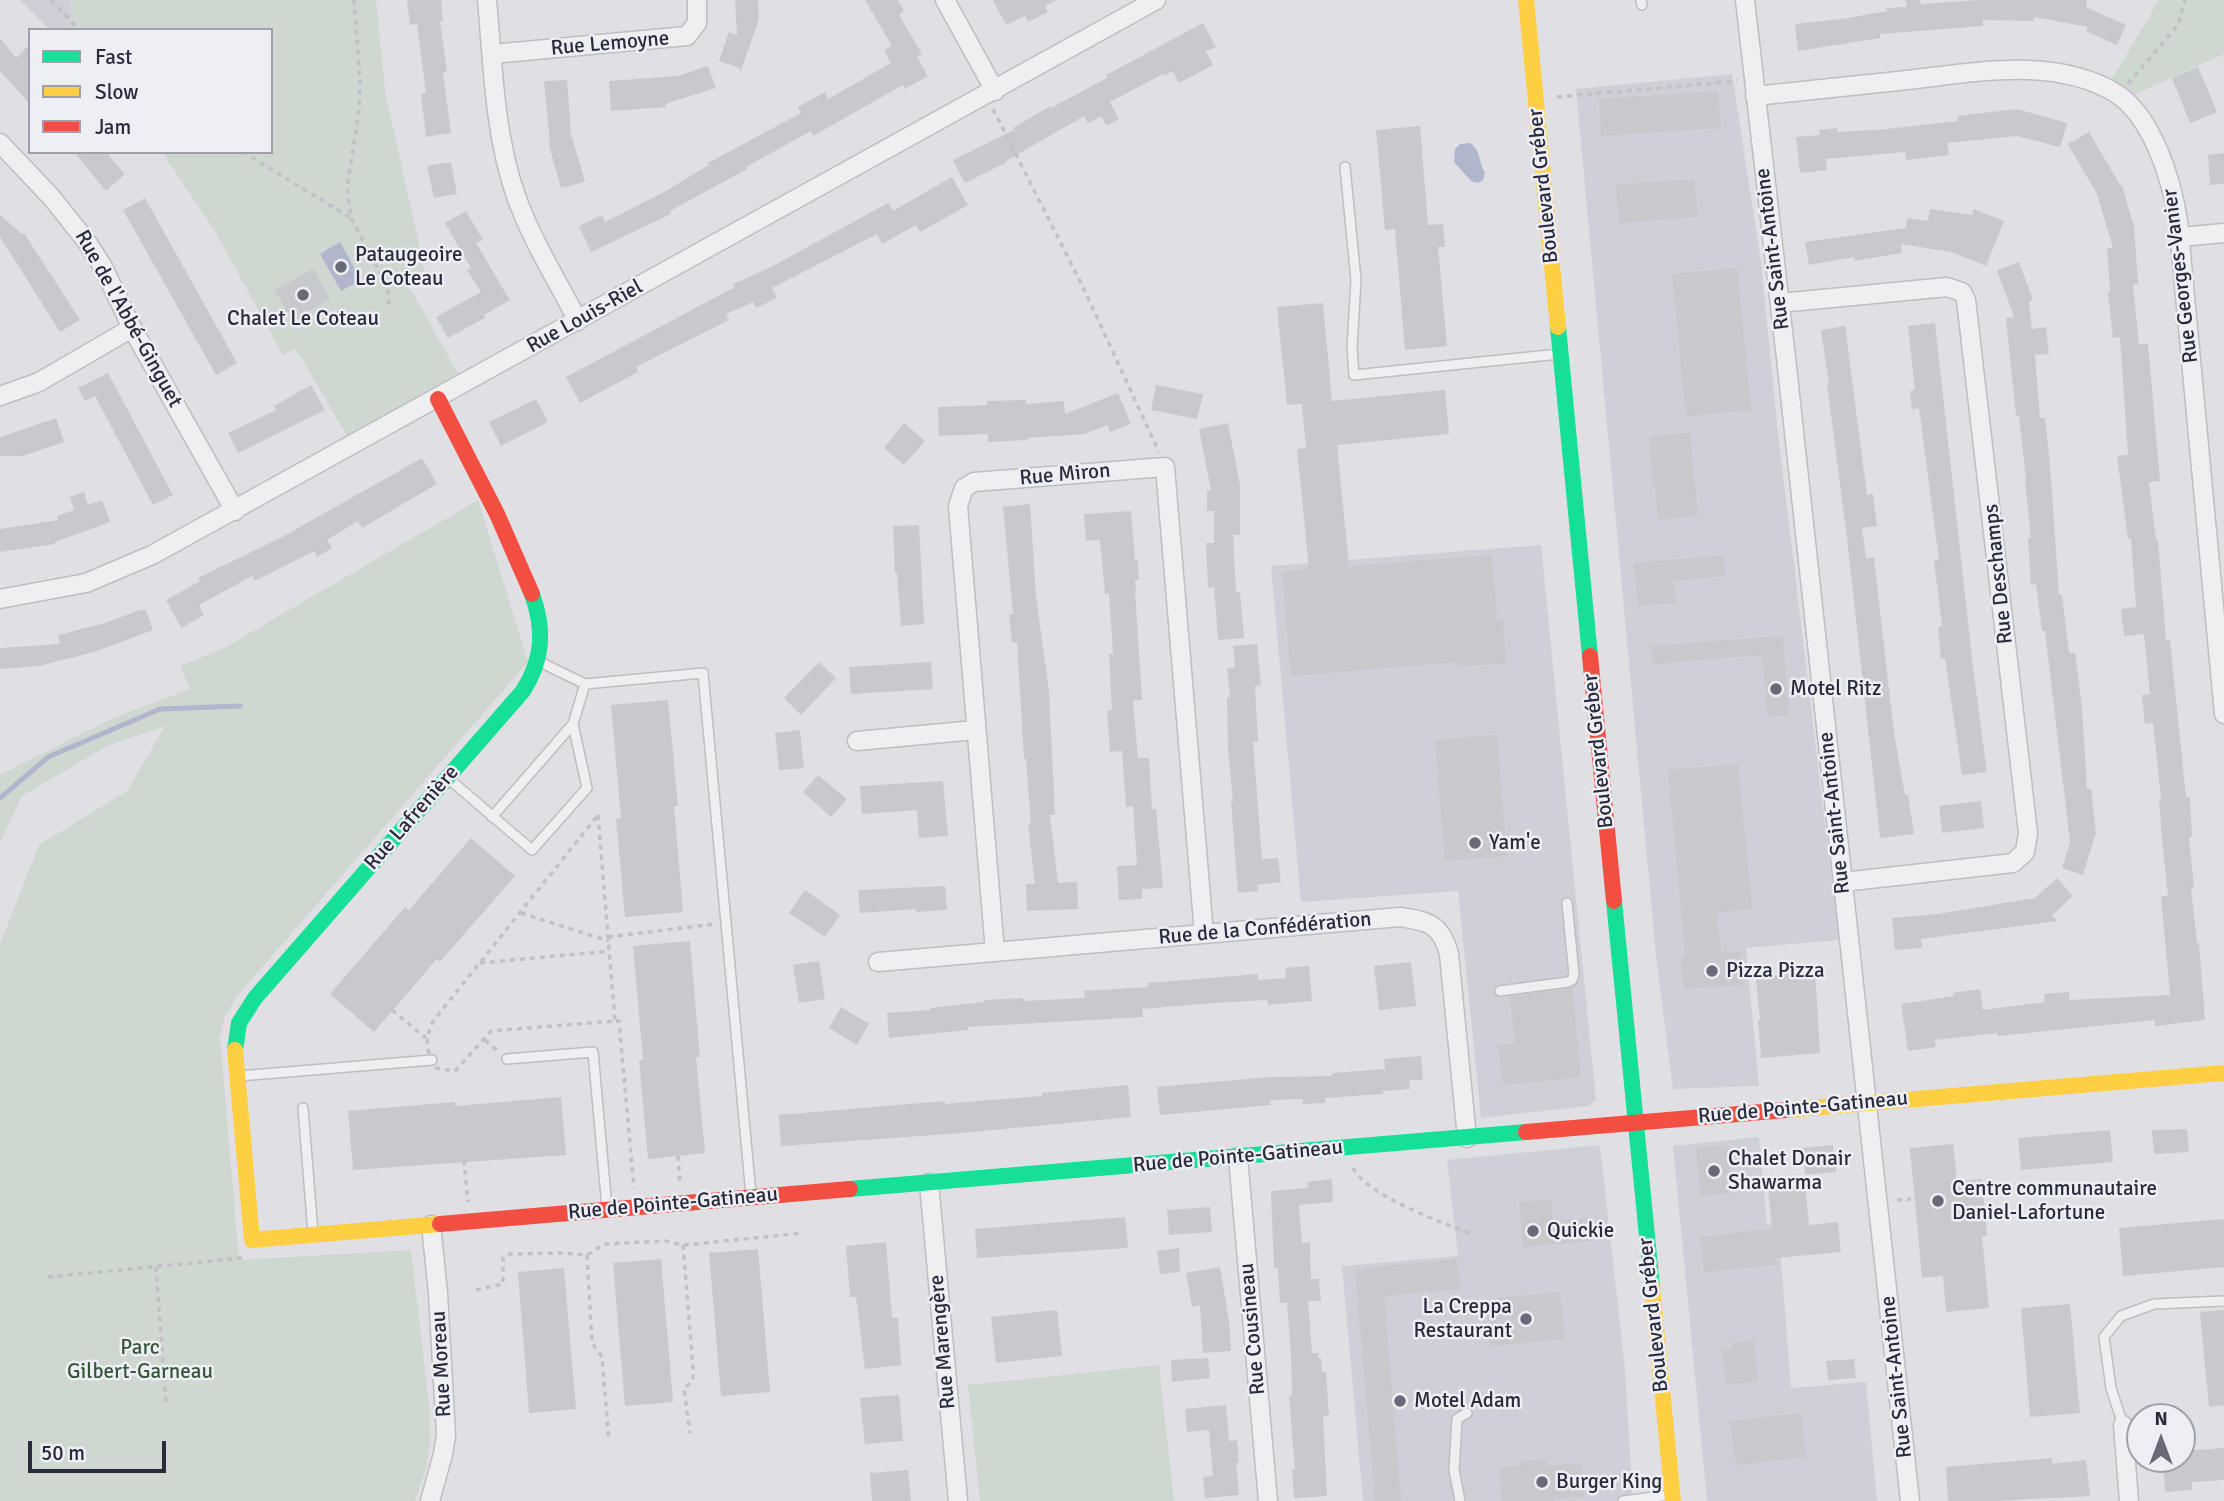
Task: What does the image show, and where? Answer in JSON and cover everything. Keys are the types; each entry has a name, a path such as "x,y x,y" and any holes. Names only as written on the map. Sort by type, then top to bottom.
{"street":[{"path":"487,0 500,128 516,197 578,321"},
{"name":"Rue Lemoyne","path":"492,54 687,36 697,23 697,0"},
{"path":"945,0 990,93"},
{"name":"Rue Louis-Riel","path":"0,599 86,583 120,570 235,511 1156,0"},
{"name":"Boulevard Gréber","path":"1526,0 1672,1498"},
{"name":"Rue Saint-Antoine","path":"1745,0 1910,1501"},
{"name":"Rue Georges-Vanier","path":"1754,88 2032,70 2085,79 2118,95 2145,126 2162,159 2174,198 2180,237 2221,652 2224,714"},
{"name":"Rue de l'Abbé-Ginguet","path":"0,143 52,198 80,232 103,267 132,328 235,511"},
{"path":"2180,237 2224,233"},
{"name":"Rue Deschamps","path":"1780,303 1947,287 1962,292 1966,300 2025,806 2028,844 2021,859 2013,863 1843,882"},
{"path":"0,396 39,382 132,328"},
{"name":"Rue Lafrenière","path":"252,1240 237,1076 236,1034 246,1010 523,691 538,662 541,632 530,586 490,496 438,399"},
{"path":"1165,467 1204,934"},
{"name":"Rue Miron","path":"995,952 957,506 964,488 974,482 1165,467"},
{"path":"857,741 975,730"},
{"name":"Rue de la Confédération","path":"878,962 1400,917 1420,919 1434,926 1445,938 1449,954 1467,1138"},
{"name":"Rue de Pointe-Gatineau","path":"252,1240 2224,1073"},
{"name":"Rue Cousineau","path":"1238,1157 1268,1501"},
{"name":"Rue Marengère","path":"929,1183 958,1501"},
{"name":"Rue Moreau","path":"430,1501 446,1435 438,1293 431,1225"},
{"path":"2123,1425 2129,1501"}],"lane":[{"path":"1345,167 1356,280 1352,348 1354,375 1560,354"},
{"path":"538,662 585,684 703,673 752,1198"},
{"path":"492,817 573,724 585,684"},
{"path":"447,778 532,850 587,788 573,724"},
{"path":"1500,991 1572,980 1574,974 1567,903"},
{"path":"507,1059 593,1052 607,1210"},
{"path":"237,1076 432,1060"},
{"path":"303,1108 313,1234"},
{"path":"2123,1425 2111,1388 2105,1337 2121,1316 2154,1304 2224,1301"},
{"path":"1460,1501 1454,1470 1457,1419 1467,1413"},
{"path":"1623,1501 1672,1498"}],"path":[{"path":"51,0 77,28"},
{"path":"354,0 360,79 359,110 347,188 351,218 388,288 389,307"},
{"path":"2118,95 2150,61 2178,25 2185,0"},
{"path":"1535,99 1754,88"},
{"path":"990,93 1165,467"},
{"path":"246,154 351,218"},
{"path":"610,952 598,815 434,1020 427,1032 427,1051 436,1068 455,1071 491,1031 620,1021 634,1190"},
{"path":"520,913 609,941"},
{"path":"608,935 726,923"},
{"path":"608,935 615,1021"},
{"path":"480,963 610,952"},
{"path":"392,1010 427,1039"},
{"path":"484,1039 507,1059"},
{"path":"678,1156 681,1186"},
{"path":"464,1160 468,1205"},
{"path":"1350,1164 1358,1177 1383,1194 1471,1234"},
{"path":"1897,1200 1911,1199"},
{"path":"476,1290 503,1284 503,1257 510,1254 587,1255 604,1244 665,1241 683,1245 802,1233"},
{"path":"683,1245 693,1368 693,1380 684,1389 690,1433"},
{"path":"587,1255 592,1343 602,1357 609,1441"},
{"path":"48,1277 245,1258"},
{"path":"156,1267 166,1404"}],"shaded area":[{"path":"20,0 70,0 72,28 48,28"},
{"path":"1732,74 1761,262 1778,433 1839,940 1746,948 1759,1086 1673,1089 1656,955 1576,89"},
{"path":"1541,545 1596,1100 1589,1106 1481,1118 1458,891 1301,902 1271,566"},
{"path":"1759,1137 1767,1224 1778,1223 1791,1388 1866,1382 1877,1501 1707,1501 1673,1146"},
{"path":"1600,1145 1625,1369 1633,1501 1363,1501 1342,1266 1458,1256 1447,1160"}],"green space":[{"path":"70,0 376,0 385,91 427,281 410,288 464,384 353,446 296,349 283,355 215,231 163,154 273,154 273,28 72,28"},
{"path":"2159,0 2224,0 2224,54 2123,100 2106,89"},
{"name":"Parc Gilbert-Garneau","path":"478,500 528,662 237,996 225,1016 220,1037 239,1260 411,1250 429,1404 430,1444 415,1501 0,1501 0,944 39,845 127,791 165,726 107,746 22,796 0,843 0,775 111,719 190,689 180,666 224,648"},
{"path":"1159,1365 1174,1501 980,1501 968,1385"}],"water":[{"path":"1469,143 1476,148 1485,172 1483,180 1478,183 1471,181 1454,162 1455,149 1460,144"},
{"name":"Pataugeoire Le Coteau","path":"340,242 361,280 341,291 320,254"}],"building":[{"path":"407,0 441,0 443,21 440,21 447,72 443,72 451,133 426,137 421,94 426,93 417,24 410,25"},
{"path":"735,0 758,0 759,19 740,73 740,68 719,61 729,32 737,35"},
{"path":"865,0 898,0 904,11 899,15 922,54 917,57 928,76 905,89 903,85 813,136 811,131 670,211 671,214 591,252 579,226 602,215 605,222 664,192 709,165 708,163 801,113 798,107 825,92 828,99 891,63 884,50 892,46"},
{"path":"993,0 1057,0 1045,6 1048,12 1028,22 1025,16 1006,25"},
{"path":"1906,0 1920,0 1921,4 1978,0 2087,0 2086,7 2126,25 2117,45 2086,31 2088,27 2034,17 2034,21 1983,20 1983,26 1880,34 1880,38 1798,51 1795,24 1842,19 1887,11 1887,8 1907,7"},
{"path":"1203,23 1216,47 1206,51 1213,65 1179,83 1173,71 1163,74 1110,102 1119,119 1106,126 1101,116 1088,123 1084,116 1007,162 965,183 953,160 1014,130 1013,128 1050,106 1051,108 1107,78 1106,75"},
{"path":"0,38 16,58 28,46 28,102 0,71"},
{"path":"708,66 716,88 665,104 666,107 611,111 609,81 678,76"},
{"path":"2198,67 2217,112 2190,123 2172,78"},
{"path":"567,80 571,134 585,182 561,188 548,142 544,81"},
{"path":"1718,91 1721,128 1601,136 1599,99"},
{"path":"2017,109 2067,123 2060,147 2017,136 1947,143 1949,155 1906,160 1905,152 1826,159 1827,170 1800,173 1796,137 1820,135 1819,130 1877,130 1958,121 1957,116"},
{"path":"1420,126 1428,225 1443,224 1445,247 1438,247 1447,346 1405,350 1395,229 1385,230 1376,130"},
{"path":"2089,132 2122,185 2134,227 2138,284 2133,285 2139,344 2148,344 2160,481 2149,482 2158,540 2166,640 2170,640 2186,797 2190,797 2192,837 2189,837 2194,887 2191,887 2205,1020 2155,1026 2155,1020 1998,1036 1997,1033 1935,1040 1936,1047 1908,1051 1901,1004 1980,989 1983,1010 2045,1002 2044,994 2069,992 2069,1000 2170,995 2161,896 2168,896 2161,799 2153,723 2145,724 2142,695 2150,694 2144,634 2124,636 2121,609 2136,607 2131,538 2128,539 2117,456 2128,455 2120,337 2113,338 2108,292 2107,248 2113,248 2097,194 2068,144"},
{"path":"2224,153 2224,184 2210,185 2208,155"},
{"path":"76,154 108,154 125,174 106,191"},
{"path":"451,162 457,194 434,198 427,166"},
{"path":"952,177 968,205 920,232 916,225 882,244 877,234 772,288 777,298 756,308 753,302 726,314 729,320 636,367 638,372 580,403 566,377 735,287 733,284 771,267 888,203 893,211"},
{"path":"1694,179 1698,217 1619,223 1616,185"},
{"path":"145,198 237,363 216,375 123,210"},
{"path":"1930,209 1972,215 1974,209 2004,221 1986,266 1951,252 1901,244 1902,253 1854,261 1854,257 1809,265 1805,242 1906,228 1907,218 1928,221"},
{"path":"466,211 483,240 476,243 510,300 484,315 485,318 448,338 436,317 481,292 467,270 471,268 445,223"},
{"path":"0,215 24,233 80,320 60,332 0,237"},
{"path":"2019,262 2033,300 2029,302 2032,329 2046,327 2049,354 2035,355 2040,418 2045,418 2059,595 2062,595 2069,653 2075,653 2082,707 2087,789 2091,789 2096,833 2083,875 2062,868 2070,842 2045,631 2042,631 2036,584 2031,585 2028,538 2031,538 2026,480 2006,318 2014,317 1997,270"},
{"path":"1737,268 1751,410 1686,416 1672,274"},
{"name":"Chalet Le Coteau","path":"313,269 330,299 292,321 275,290"},
{"path":"1323,303 1332,401 1445,390 1449,434 1337,445 1349,566 1492,555 1497,621 1503,621 1506,663 1457,667 1456,662 1291,676 1282,572 1309,569 1297,449 1306,448 1302,404 1287,405 1277,307"},
{"path":"1935,323 1987,772 1962,775 1945,658 1941,659 1938,627 1942,626 1934,561 1939,560 1919,408 1912,409 1910,391 1915,390 1908,326"},
{"path":"1845,326 1867,495 1873,494 1877,526 1862,528 1866,558 1874,558 1894,733 1914,834 1880,838 1821,330"},
{"path":"108,373 173,495 153,505 95,396 85,401 78,388"},
{"path":"311,385 325,410 238,453 228,433 276,410 274,406"},
{"path":"1156,385 1203,394 1197,419 1151,410"},
{"path":"1118,393 1131,424 1110,432 1107,425 1085,434 988,442 988,434 939,436 938,407 987,405 987,401 1026,400 1026,404 1064,401 1065,414"},
{"path":"536,399 548,422 501,446 489,422"},
{"path":"56,418 64,442 22,456 0,456 0,437"},
{"path":"904,423 925,441 904,465 884,448"},
{"path":"1228,423 1240,485 1240,535 1233,535 1236,592 1240,592 1244,638 1218,640 1214,587 1208,588 1206,543 1214,543 1214,511 1207,511 1207,490 1211,490 1199,429"},
{"path":"1690,433 1698,516 1658,520 1655,486 1652,486 1650,436"},
{"path":"422,458 437,484 362,528 358,521 327,540 332,548 317,557 314,551 255,581 252,576 199,605 204,615 181,628 166,600 200,581 198,578 284,536"},
{"path":"84,492 88,505 102,500 110,522 55,544 0,552 0,529 58,520 57,516 74,510 70,497"},
{"path":"1030,504 1036,596 1049,692 1055,815 1050,815 1058,883 1077,882 1078,909 1027,911 1026,884 1035,884 1028,824 1031,824 1017,642 1012,643 1009,615 1013,614 1003,507"},
{"path":"1131,511 1135,560 1138,560 1139,580 1135,580 1135,591 1142,700 1133,701 1138,758 1149,758 1152,809 1156,809 1163,888 1142,889 1142,899 1119,900 1117,866 1137,865 1133,806 1126,807 1122,751 1110,752 1107,711 1112,710 1109,654 1113,654 1109,593 1105,594 1100,540 1086,541 1084,514"},
{"path":"919,525 924,624 901,626 893,526"},
{"path":"1724,555 1725,576 1674,581 1676,603 1638,606 1634,563"},
{"path":"146,610 153,630 94,652 39,666 0,669 0,648 60,644 58,635 105,623"},
{"name":"Motel Ritz","path":"1783,636 1789,715 1768,717 1762,655 1653,664 1651,646"},
{"path":"1257,644 1261,685 1255,686 1258,742 1253,742 1262,859 1278,858 1281,882 1257,885 1258,891 1238,893 1228,750 1227,697 1230,697 1227,668 1235,667 1233,646"},
{"path":"819,662 836,678 801,715 784,698"},
{"path":"931,662 933,689 851,694 849,667"},
{"path":"668,700 678,806 674,807 683,912 625,917 616,819 621,818 611,705"},
{"path":"800,730 804,768 779,770 775,733"},
{"path":"1497,735 1507,856 1445,861 1435,740"},
{"path":"1738,764 1752,909 1717,912 1721,953 1740,952 1743,985 1684,989 1681,957 1685,956 1668,770"},
{"path":"818,775 847,799 831,817 803,792"},
{"path":"943,781 948,836 919,838 917,810 862,814 860,786"},
{"path":"1981,801 1984,828 1942,833 1939,806"},
{"path":"471,838 515,876 440,962 437,959 374,1032 330,994 405,907 409,910"},
{"path":"2057,878 2073,896 2052,915 2057,921 1921,939 1922,948 1895,950 1892,918 1938,914 2035,898"},
{"path":"945,886 947,910 916,912 915,909 860,913 858,890"},
{"path":"805,890 840,915 825,937 789,913"},
{"path":"690,941 700,1057 696,1057 705,1153 648,1159 633,946"},
{"path":"819,961 825,999 799,1003 793,965"},
{"path":"1411,962 1416,1006 1379,1010 1374,966"},
{"path":"1309,966 1312,1001 1268,1005 1267,1000 1142,1009 1143,1017 968,1027 968,1030 889,1038 887,1013 930,1010 984,1000 1085,998 1084,991 1149,987 1148,983 1258,974 1258,980 1286,978 1285,968"},
{"path":"1815,971 1820,1053 1761,1058 1756,978"},
{"path":"1572,988 1581,1077 1503,1085 1498,1045 1515,1044 1510,997"},
{"path":"841,1007 869,1024 857,1045 829,1028"},
{"path":"1421,1056 1423,1080 1409,1080 1410,1089 1383,1091 1383,1094 1325,1098 1325,1103 1303,1104 1303,1099 1270,1100 1271,1105 1160,1115 1157,1087 1269,1077 1332,1076 1332,1073 1385,1069 1384,1059"},
{"path":"1128,1085 1131,1117 781,1146 779,1115 1042,1096 1042,1093"},
{"path":"561,1097 566,1155 353,1170 348,1111"},
{"path":"2187,1129 2189,1152 2154,1154 2152,1130"},
{"path":"2110,1130 2113,1162 2021,1170 2018,1138"},
{"path":"1953,1144 1957,1181 1982,1179 1987,1236 1982,1236 1989,1308 1946,1312 1943,1276 1922,1278 1910,1148"},
{"name":"Chalet Donair Shawarma","path":"1727,1145 1732,1193 1700,1196 1696,1148"},
{"path":"1833,1145 1836,1172 1805,1175 1803,1148"},
{"path":"1332,1179 1333,1202 1299,1205 1302,1243 1310,1242 1311,1279 1319,1279 1321,1301 1308,1301 1312,1353 1318,1353 1322,1372 1326,1372 1329,1415 1323,1416 1327,1496 1294,1498 1292,1470 1295,1470 1289,1396 1292,1395 1291,1355 1287,1303 1280,1303 1278,1268 1274,1268 1271,1191 1308,1188 1307,1182"},
{"path":"1805,1185 1809,1225 1838,1222 1841,1252 1776,1258 1776,1265 1704,1272 1700,1237 1772,1229 1768,1188"},
{"path":"1551,1200 1553,1221 1590,1218 1592,1241 1523,1247 1519,1202"},
{"path":"1210,1207 1212,1232 1169,1235 1167,1210"},
{"path":"1125,1217 1128,1248 977,1258 975,1229"},
{"path":"2224,1219 2224,1267 2123,1276 2119,1228"},
{"path":"886,1242 892,1318 898,1318 901,1365 865,1369 856,1297 850,1297 846,1246"},
{"path":"1179,1248 1180,1272 1160,1274 1157,1251"},
{"path":"758,1249 770,1392 721,1396 709,1253"},
{"path":"661,1259 673,1402 625,1406 613,1263"},
{"path":"1457,1259 1461,1289 1384,1296 1401,1501 1375,1501 1355,1269"},
{"path":"1220,1267 1231,1351 1203,1353 1200,1305 1192,1307 1186,1273"},
{"path":"564,1268 576,1409 529,1413 518,1272"},
{"name":"La Creppa Restaurant","path":"1560,1292 1565,1339 1491,1346 1486,1299"},
{"path":"2070,1304 2080,1413 2030,1417 2021,1308"},
{"path":"1057,1310 1062,1356 996,1363 991,1317"},
{"path":"2224,1310 2224,1405 2209,1407 2200,1312"},
{"path":"1754,1340 1758,1381 1726,1385 1722,1350 1733,1349 1732,1343"},
{"path":"1208,1358 1210,1378 1172,1382 1171,1360"},
{"path":"1854,1359 1856,1378 1828,1380 1826,1361"},
{"path":"899,1395 903,1441 865,1444 860,1398"},
{"path":"1226,1405 1229,1441 1237,1440 1239,1495 1205,1498 1203,1477 1213,1476 1209,1430 1187,1432 1185,1409"},
{"path":"1801,1413 1806,1457 1736,1465 1730,1421"},
{"path":"2224,1448 2224,1480 2192,1482 2192,1490 2165,1492 2164,1473 2196,1473 2196,1450"},
{"path":"2052,1458 2052,1464 2086,1460 2090,1496 1948,1501 1946,1467"},
{"name":"Burger King","path":"1547,1459 1547,1466 1581,1463 1584,1496 1554,1501 1502,1501 1499,1468 1523,1465 1522,1461"},
{"path":"908,1470 911,1501 872,1501 870,1473"}],"waterway":[{"path":"0,798 48,757 160,709 240,706"}],"traffic: fast":[{"path":"1558,327 1590,656"},
{"path":"235,1050 239,1023 255,998 523,691 535,667 540,644 539,620 532,594"},
{"path":"1614,901 1652,1287"},
{"path":"850,1189 1526,1132"}],"traffic: slow":[{"path":"1526,0 1558,327"},
{"path":"235,1050 252,1240 440,1224"},
{"path":"1786,1110 2224,1073"},
{"path":"1652,1287 1673,1501"}],"traffic: jam":[{"path":"438,399 497,514 532,594"},
{"path":"1590,656 1614,901"},
{"path":"1526,1132 1786,1110"},
{"path":"440,1224 850,1189"}],"place":[{"name":"Pataugeoire Le Coteau","path":"341,267"},
{"name":"Chalet Le Coteau","path":"303,295"},
{"name":"Motel Ritz","path":"1776,689"},
{"name":"Yam'e","path":"1475,843"},
{"name":"Pizza Pizza","path":"1712,971"},
{"name":"Chalet Donair Shawarma","path":"1714,1171"},
{"name":"Centre communautaire Daniel-Lafortune","path":"1938,1201"},
{"name":"Quickie","path":"1533,1231"},
{"name":"La Creppa Restaurant","path":"1526,1319"},
{"name":"Motel Adam","path":"1400,1401"},
{"name":"Burger King","path":"1542,1482"}]}
